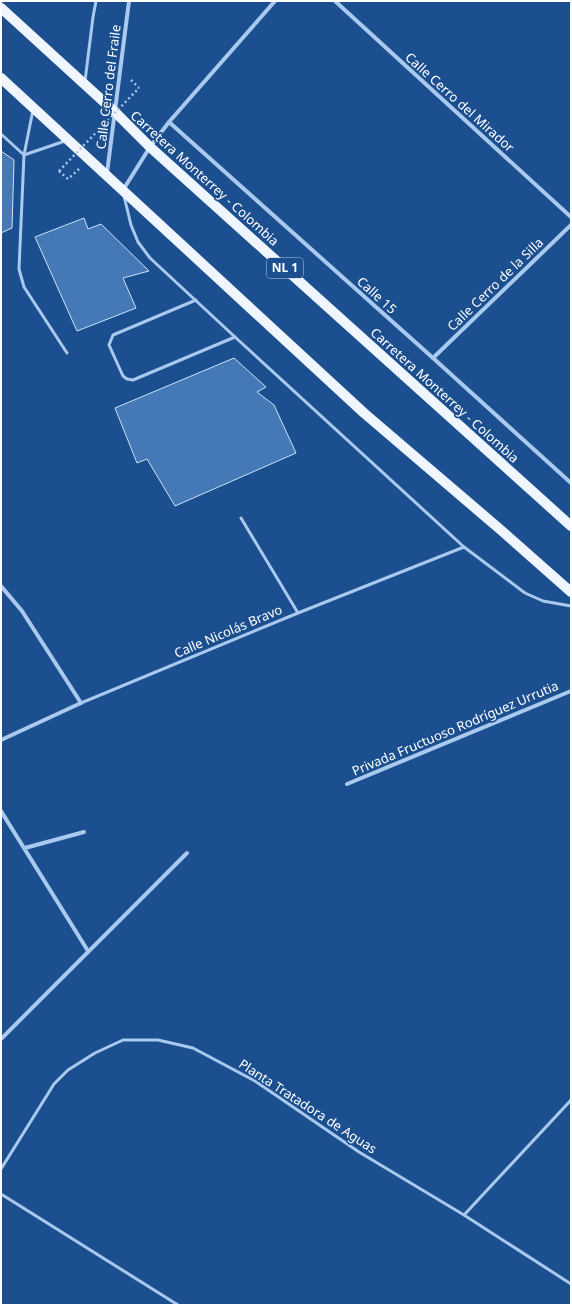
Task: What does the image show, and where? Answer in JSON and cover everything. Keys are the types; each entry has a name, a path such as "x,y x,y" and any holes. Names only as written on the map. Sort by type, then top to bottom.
{"main road":[{"name":"Carretera Monterrey - Colombia","path":"1,8 85,84 150,147 571,526"},
{"path":"1,78 364,413 571,592"}],"street":[{"name":"Calle Cerro del Fraile","path":"107,176 128,1"},
{"path":"122,190 150,147 169,122 275,1"},
{"name":"Calle Cerro del Mirador","path":"335,1 571,217"},
{"name":"Calle 15","path":"169,122 571,483"},
{"name":"Calle Cerro de la Silla","path":"433,358 571,225"},
{"path":"1,586 26,616 81,703"},
{"name":"Privada Fructuoso Rodríguez Urrutia","path":"346,784 571,691"},
{"name":"Calle Nicolás Bravo","path":"1,740 81,703"},
{"path":"1,811 88,951"},
{"path":"25,848 84,832"},
{"path":"1,1039 187,853"}],"lane":[{"path":"85,84 96,1"},
{"path":"34,108 24,155 19,269 24,287 67,353"},
{"path":"1,134 24,155"},
{"path":"24,155 68,140"},
{"path":"122,190 131,225 138,242 150,258 235,337 464,546 526,593 543,601 571,606"},
{"path":"196,300 113,335 109,345 123,376 127,379 133,380 235,337"},
{"path":"241,518 298,613"},
{"name":"Calle Nicolás Bravo","path":"81,703 464,546"},
{"name":"Planta Tratadora de Aguas","path":"1,1170 54,1084 68,1070 95,1053 123,1040 158,1040 193,1048 255,1081 360,1152 464,1215 571,1284"},
{"path":"464,1215 571,1100"},
{"path":"1,1194 178,1305"}],"path":[{"path":"89,159 68,179 59,172 139,88"}],"building":[{"path":"1,151 14,160 12,228 1,233"},
{"path":"84,218 88,229 101,224 149,271 123,278 136,308 77,331 35,237"},
{"path":"234,358 266,387 257,392 274,405 296,453 175,506 147,459 137,463 115,408"}]}
